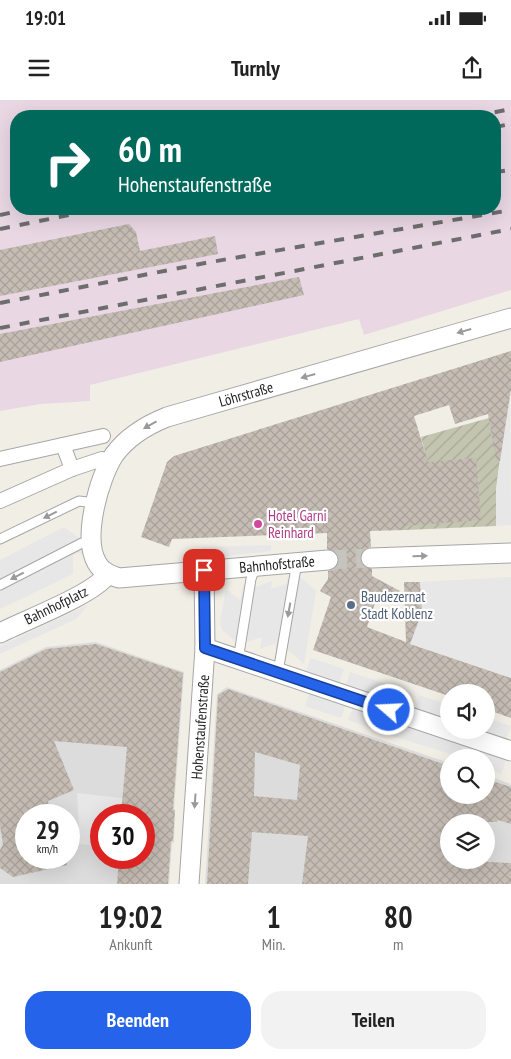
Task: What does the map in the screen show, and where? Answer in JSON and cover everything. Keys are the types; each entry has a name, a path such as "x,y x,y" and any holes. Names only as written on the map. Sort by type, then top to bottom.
{"street":[{"name":"Löhrstraße","path":"108,574 98,565 92,544 95,503 104,474 114,455 126,442 152,423 195,408 511,318"},
{"path":"0,459 103,436"},
{"path":"63,445 72,469"},
{"path":"0,501 72,469 102,459"},
{"path":"371,558 511,552"},
{"name":"Bahnhofstraße","path":"108,574 127,578 328,560"},
{"name":"Hohenstaufenstraße","path":"189,884 205,648 204,570"},
{"name":"Bahnhofplatz","path":"0,633 88,590 104,580 108,574"},
{"path":"205,648 511,751"}],"lane":[{"path":"0,539 79,501 95,503"},
{"path":"0,584 82,543 92,544"},
{"path":"278,672 297,562"},
{"path":"240,660 239,654 251,580 256,565"}],"shaded area":[{"path":"0,100 511,100 511,290 364,335 359,319 90,385 90,401 40,404 0,411"},
{"path":"510,389 511,525 496,526 496,490"},
{"path":"489,418 493,441 502,442 496,490 496,526 405,530 402,456 425,452 421,437"},
{"path":"64,527 79,538 84,533 84,554 78,553 73,555 73,574 0,609 0,560"},
{"path":"271,545 271,551 190,560 202,547"},
{"path":"511,577 511,678 410,644 422,612 420,582"},
{"path":"302,578 316,591 304,664 289,651 275,649 276,643 260,649 262,637 247,642 233,639 222,630 220,622 226,589 240,600 243,585 256,587 272,581 271,589 286,584 287,579"},
{"path":"88,605 76,619 0,654 0,646"},
{"path":"96,642 184,672 174,809 174,843 172,843 169,884 0,884 0,670 46,647"},
{"path":"311,658 344,669 339,683 306,672"},
{"path":"350,672 412,693 408,707 346,685"},
{"path":"227,687 440,760 440,804 495,804 495,778 511,784 511,884 205,884 217,694"},
{"path":"310,692 346,704 341,718 305,706"},
{"path":"419,695 440,702 440,718 415,709"},
{"path":"353,707 382,717 378,731 348,720"},
{"path":"390,720 440,737 440,739 446,739 464,745 463,749 440,749 440,751 386,734"},
{"path":"495,721 511,726 506,740 495,736"},
{"path":"495,756 506,760 501,774 495,772"},
{"path":"77,793 122,798 122,804 90,804 90,845 80,844 80,804 78,804"}],"building":[{"path":"129,224 136,232 140,251 215,236 218,254 0,296 0,250"},
{"path":"299,277 304,295 0,362 0,334"},
{"path":"511,351 511,389 500,461 496,461 488,414 455,424 449,405 414,416 428,462 476,458 481,520 405,526 405,530 370,531 371,547 365,549 360,558 362,564 372,569 372,576 400,591 375,603 367,627 406,642 404,582 420,582 422,612 410,644 511,678 511,718 495,712 495,684 440,684 440,693 313,650 331,597 320,591 328,579 328,571 335,569 339,560 337,553 327,549 327,533 172,539 169,547 141,537 167,462 174,456"},
{"path":"96,644 183,673 173,810 175,810 173,841 171,841 168,884 117,884 118,869 155,869 155,804 122,804 127,747 54,741 74,790 48,801 49,804 15,804 15,869 49,869 13,877 0,868 0,850 3,844 0,826 0,672 46,649"},
{"path":"228,689 440,763 440,804 495,804 495,782 511,787 511,824 498,820 495,822 495,814 440,814 440,869 495,869 495,862 511,863 511,884 302,884 308,836 252,832 248,884 207,884 218,695","holes":["255,752 300,765 297,800 254,796"]}],"tunnel":[{"path":"328,560 371,558"}],"railway":[{"path":"501,111 511,109"},
{"path":"501,126 511,124"},
{"path":"501,171 511,170"},
{"path":"501,212 511,210"},
{"path":"0,215 10,213"},
{"path":"0,229 69,215"},
{"path":"0,303 205,263 482,215"},
{"path":"0,328 511,229"}],"place":[{"name":"Hotel Garni Reinhard","path":"258,524"},
{"name":"Baudezernat Stadt Koblenz","path":"351,605"}],"route":[{"path":"204,570 205,648 389,710"}]}
